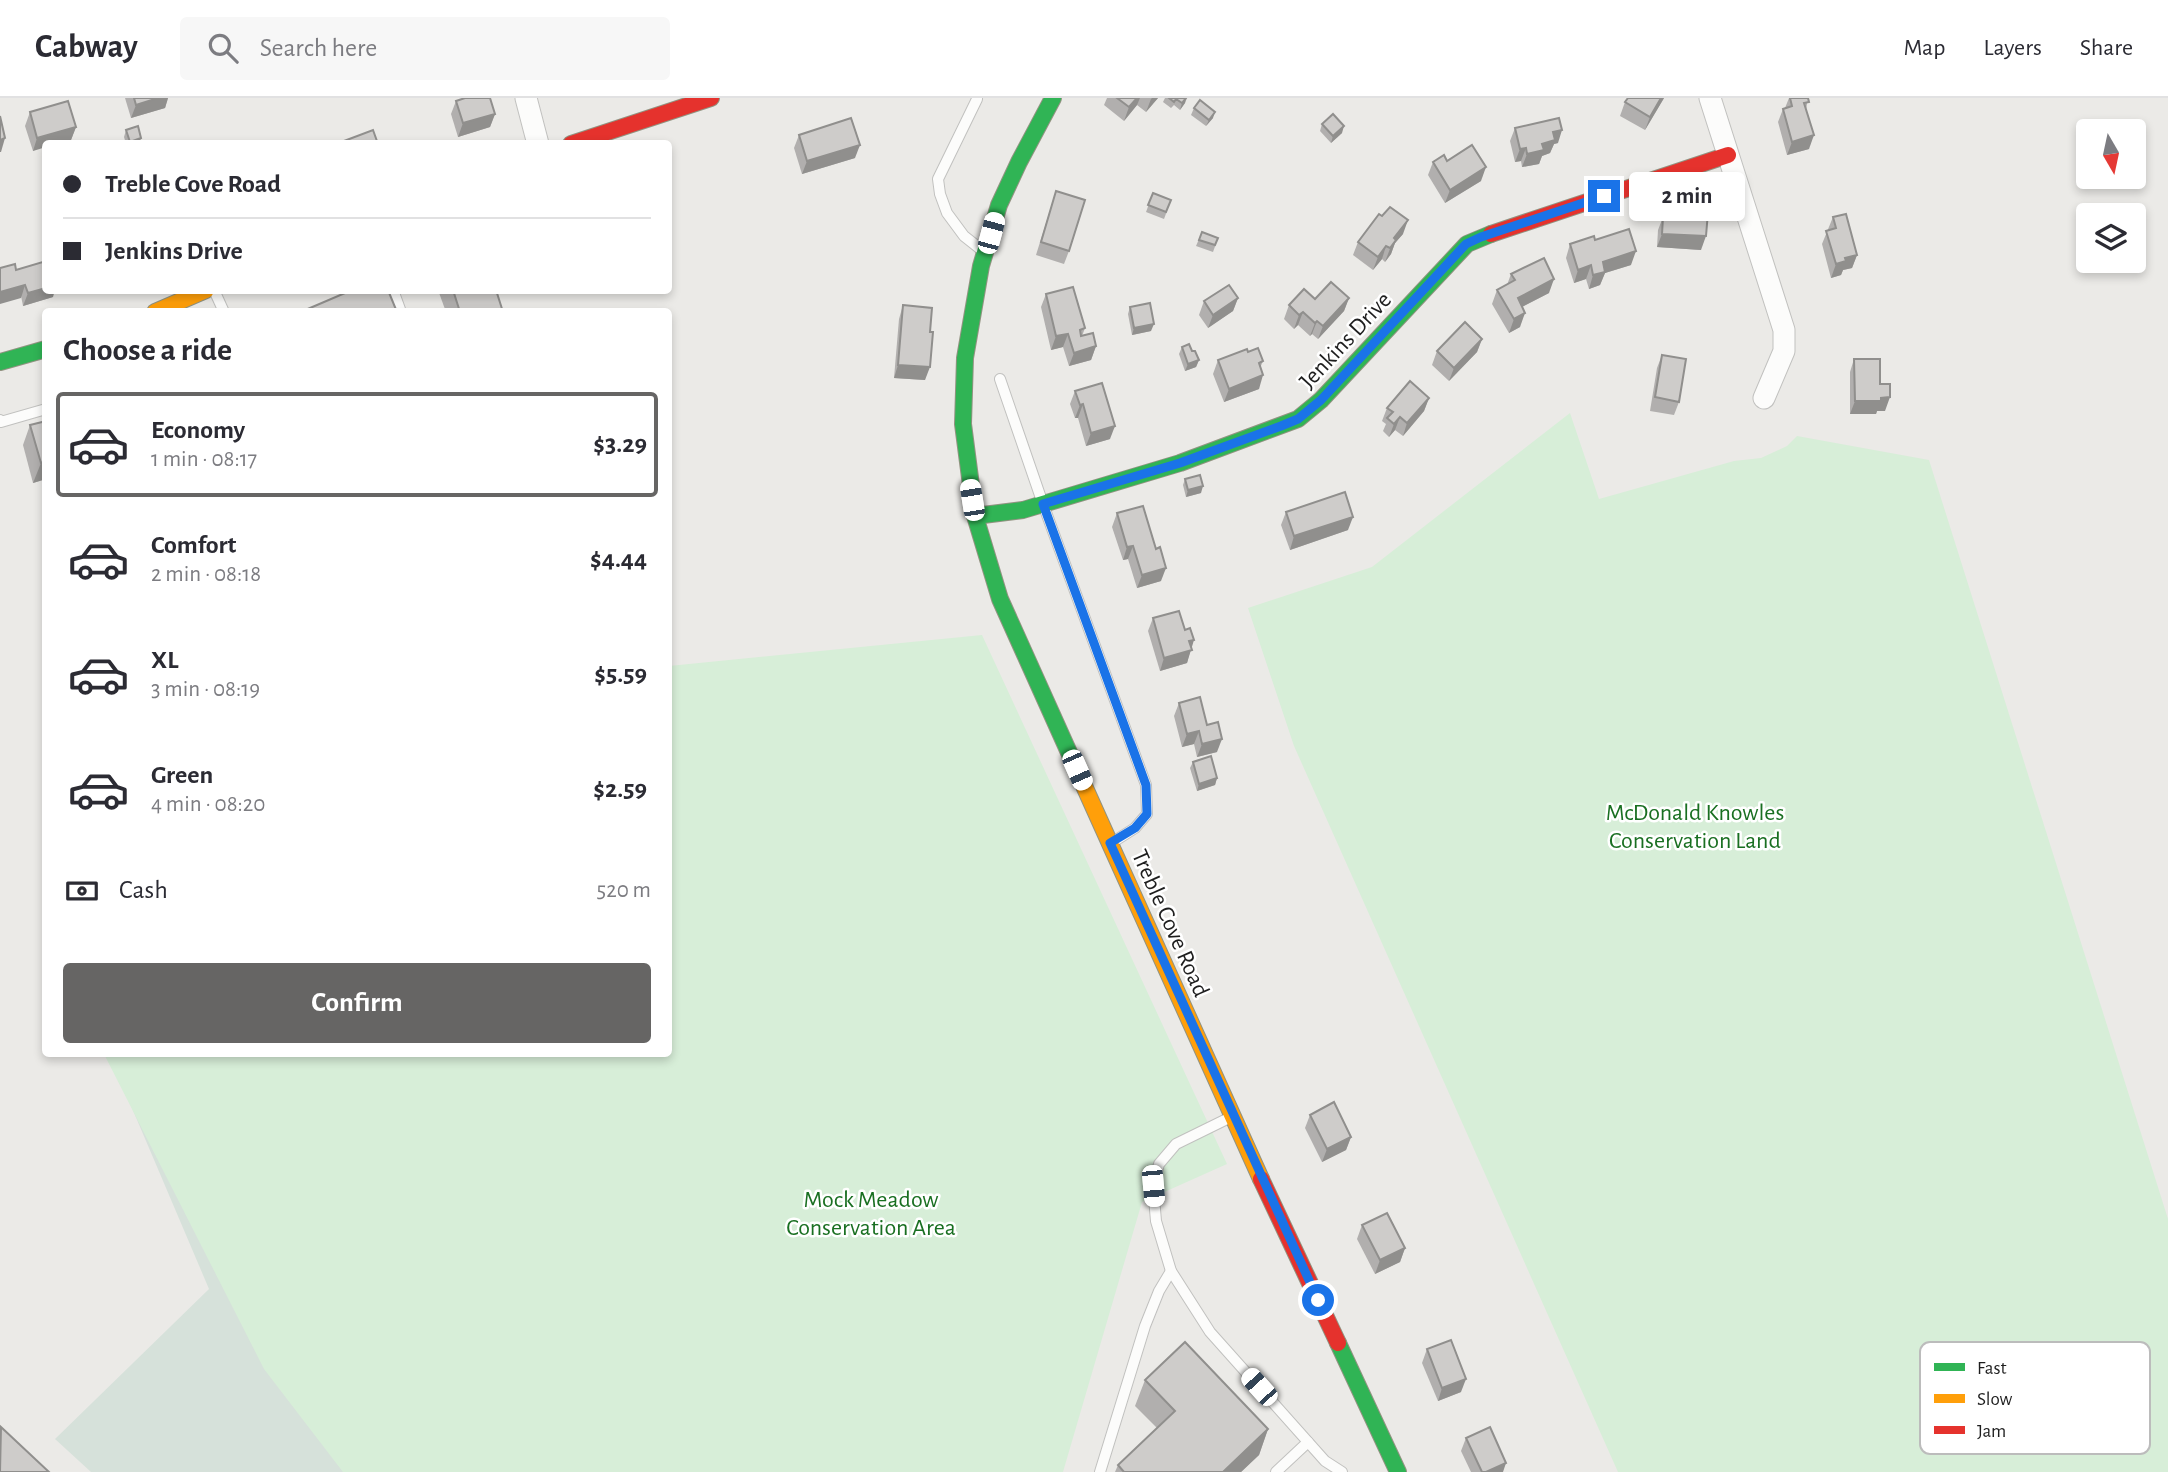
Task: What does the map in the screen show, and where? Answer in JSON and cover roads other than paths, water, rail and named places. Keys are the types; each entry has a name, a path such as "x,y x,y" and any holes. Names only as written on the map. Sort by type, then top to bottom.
{"main road":[{"path":"583,140 710,98"},
{"name":"Treble Cove Road","path":"1053,98 999,205 981,266 965,358 962,424 975,516 1000,599 1398,1472"},
{"name":"Jenkins Drive","path":"975,516 1023,510 1180,463 1298,419 1321,400 1466,244 1728,155"},
{"path":"164,308 197,294"},
{"path":"0,362 42,350"}],"street":[{"path":"526,98 537,140"},
{"path":"1710,98 1786,340 1764,398"}],"lane":[{"path":"977,99 937,179 947,214 964,236 985,253"},
{"path":"1000,379 1146,785 1147,814 1135,828 1110,843"},
{"path":"0,421 42,410"},
{"path":"1234,1116 1176,1144 1159,1164 1153,1186 1156,1221 1171,1270 1210,1332 1325,1461 1342,1472"},
{"path":"1100,1472 1145,1326 1171,1270"},
{"path":"1276,1472 1308,1442"}],"park label":[{"name":"McDonald Knowles Conservation Land","path":"1695,826"},
{"name":"Mock Meadow Conservation Area","path":"871,1213"}]}
